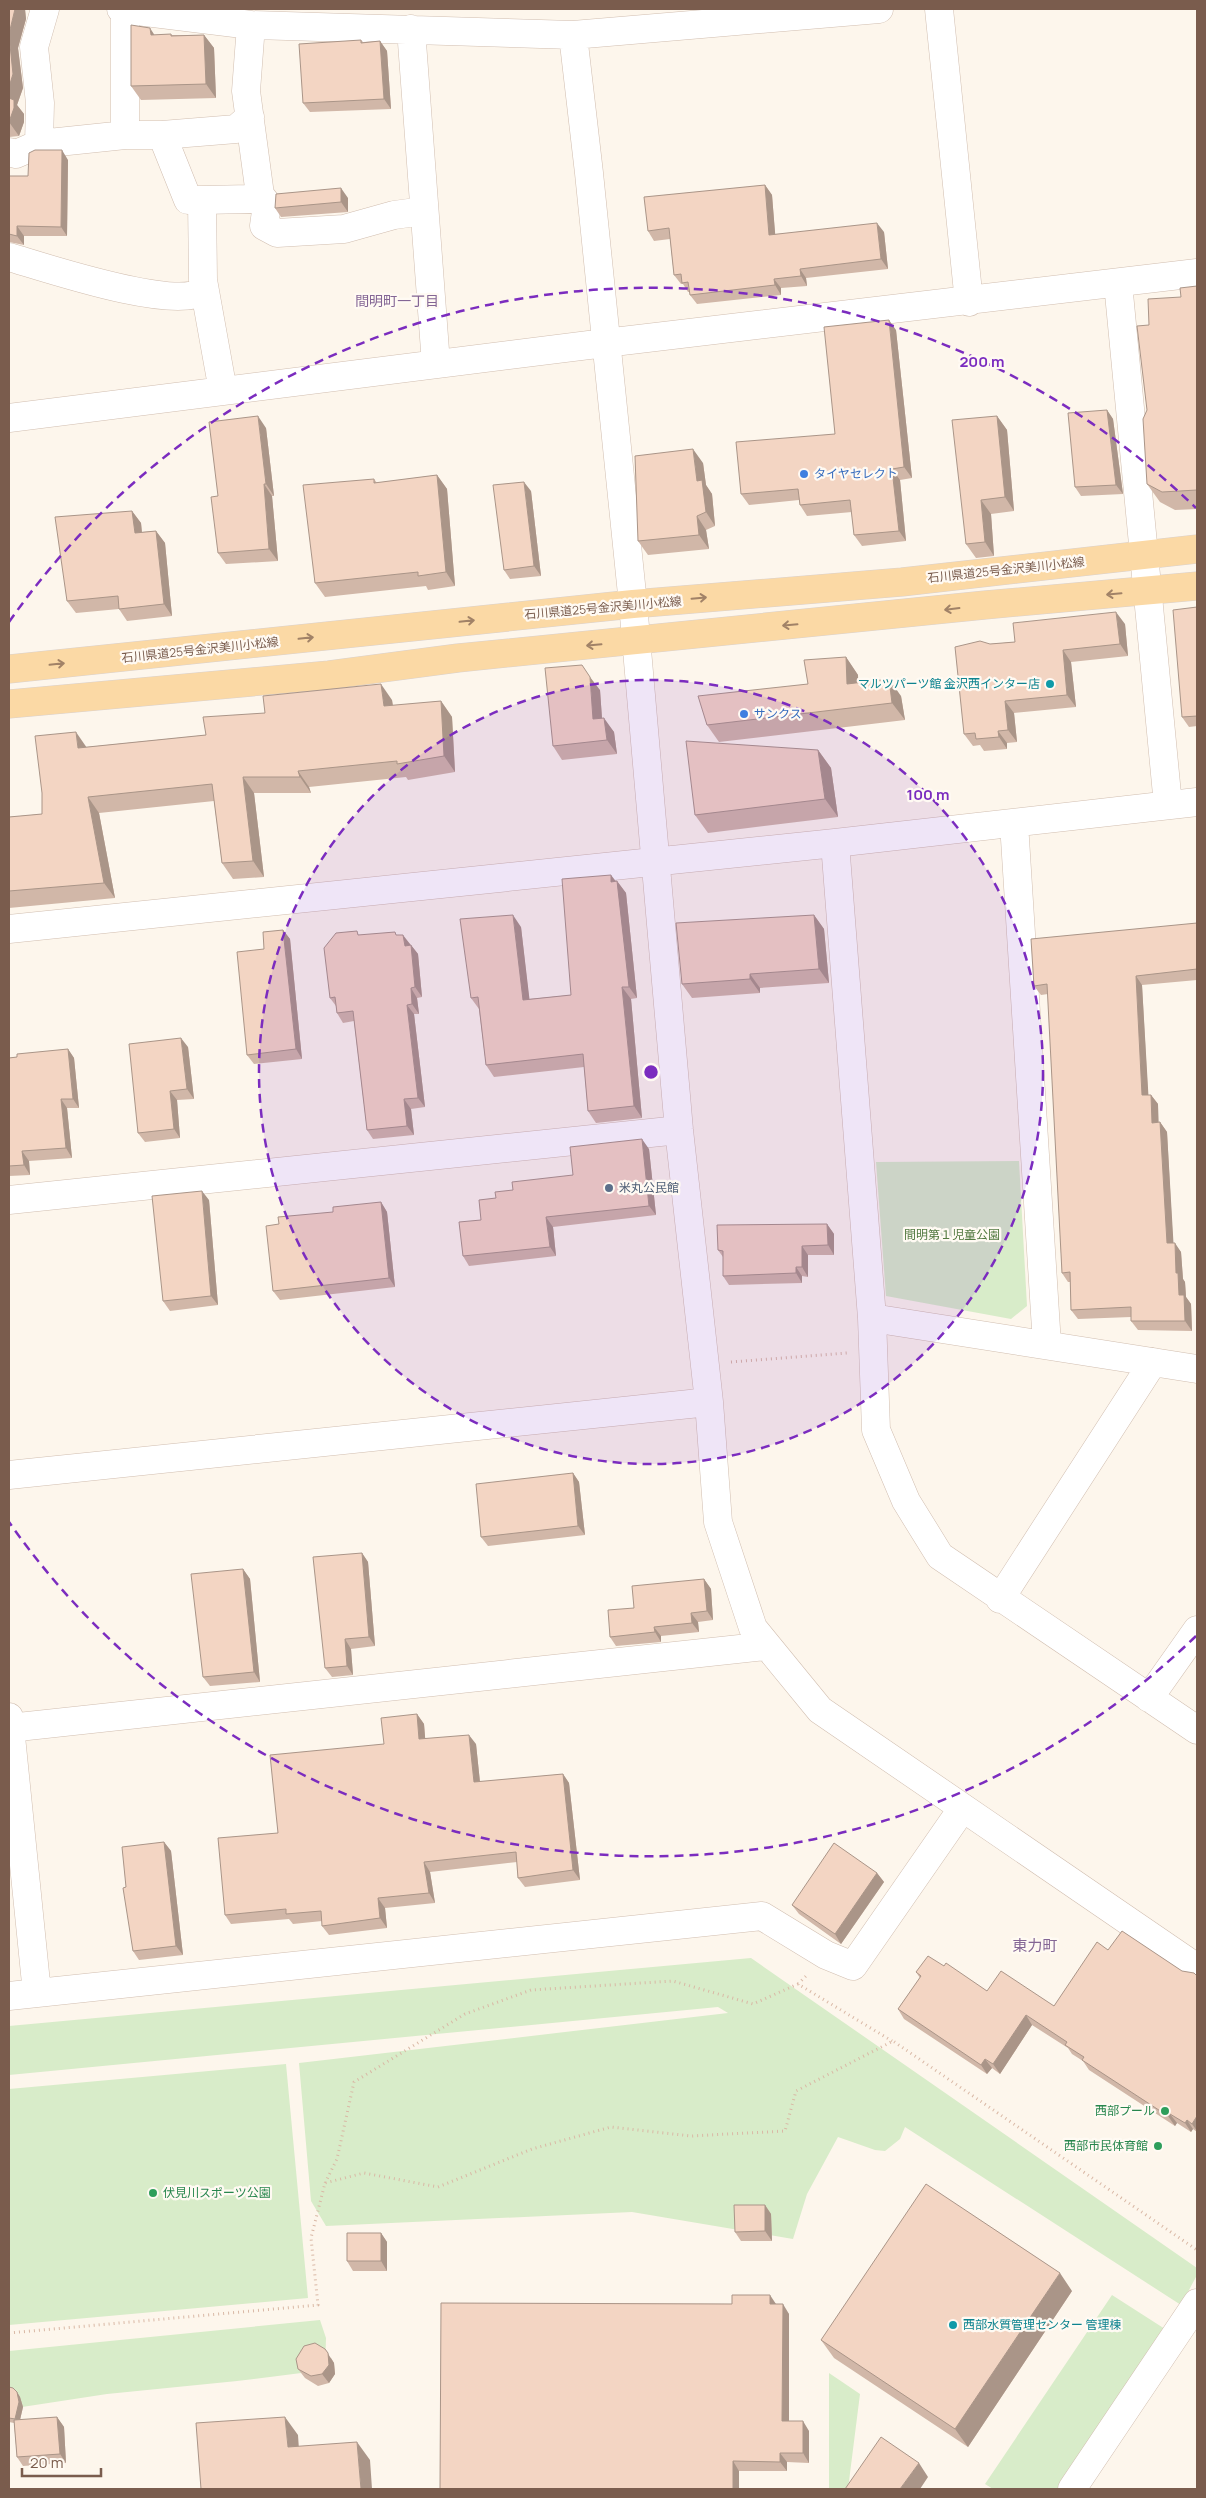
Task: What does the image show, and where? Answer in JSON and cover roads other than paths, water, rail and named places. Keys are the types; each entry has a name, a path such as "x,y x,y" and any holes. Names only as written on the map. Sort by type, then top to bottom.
{"main road":[{"name":"石川県道25号金沢美川小松線","path":"9,669 633,604 902,582 1197,549"},
{"path":"9,704 329,675 458,658 984,605 1197,586"}],"street":[{"path":"18,152 40,103 34,47 45,9"},
{"path":"125,135 123,9 251,25 573,35 879,9"},
{"path":"939,9 969,302"},
{"path":"251,25 246,91 260,195 267,204 264,226 276,233 344,229 394,215 424,211"},
{"path":"411,29 436,364"},
{"path":"573,35 633,604 679,1130 710,1402 718,1522 753,1628 820,1710 962,1809 1196,1963"},
{"path":"18,152 125,135 162,135 236,128 250,117"},
{"path":"162,135 188,200 251,199 260,195"},
{"path":"202,200 204,291 223,391"},
{"path":"9,257 155,296 196,296 204,291"},
{"path":"9,418 605,343 969,302 1197,273"},
{"path":"1118,283 1168,805"},
{"path":"9,930 835,843 1197,802"},
{"path":"1014,823 1047,1346"},
{"path":"835,843 872,1318 876,1430 906,1501 940,1556 1000,1599 1197,1730"},
{"path":"9,1200 679,1130"},
{"path":"872,1318 1197,1369"},
{"path":"1000,1599 1153,1362"},
{"path":"9,1475 710,1402"},
{"path":"1149,1698 1197,1630"},
{"path":"37,1993 9,1725 766,1646"},
{"path":"9,1996 762,1916 826,1955 853,1966 962,1809"},
{"path":"1072,2489 1197,2303"}],"place":[{"name":"タイヤセレクト","path":"804,474"},
{"name":"マルツパーツ館 金沢西インター店","path":"1050,684"},
{"name":"サンクス","path":"744,714"},
{"name":"米丸公民館","path":"609,1188"},
{"name":"西部プール","path":"1165,2111"},
{"name":"西部市民体育館","path":"1158,2146"},
{"name":"伏見川スポーツ公園","path":"153,2193"},
{"name":"西部水質管理センター 管理棟","path":"953,2325"}],"district":[{"name":"間明町一丁目","path":"397,301"},
{"name":"東力町","path":"1035,1946"}],"park label":[{"name":"間明第１児童公園","path":"952,1235"}]}
